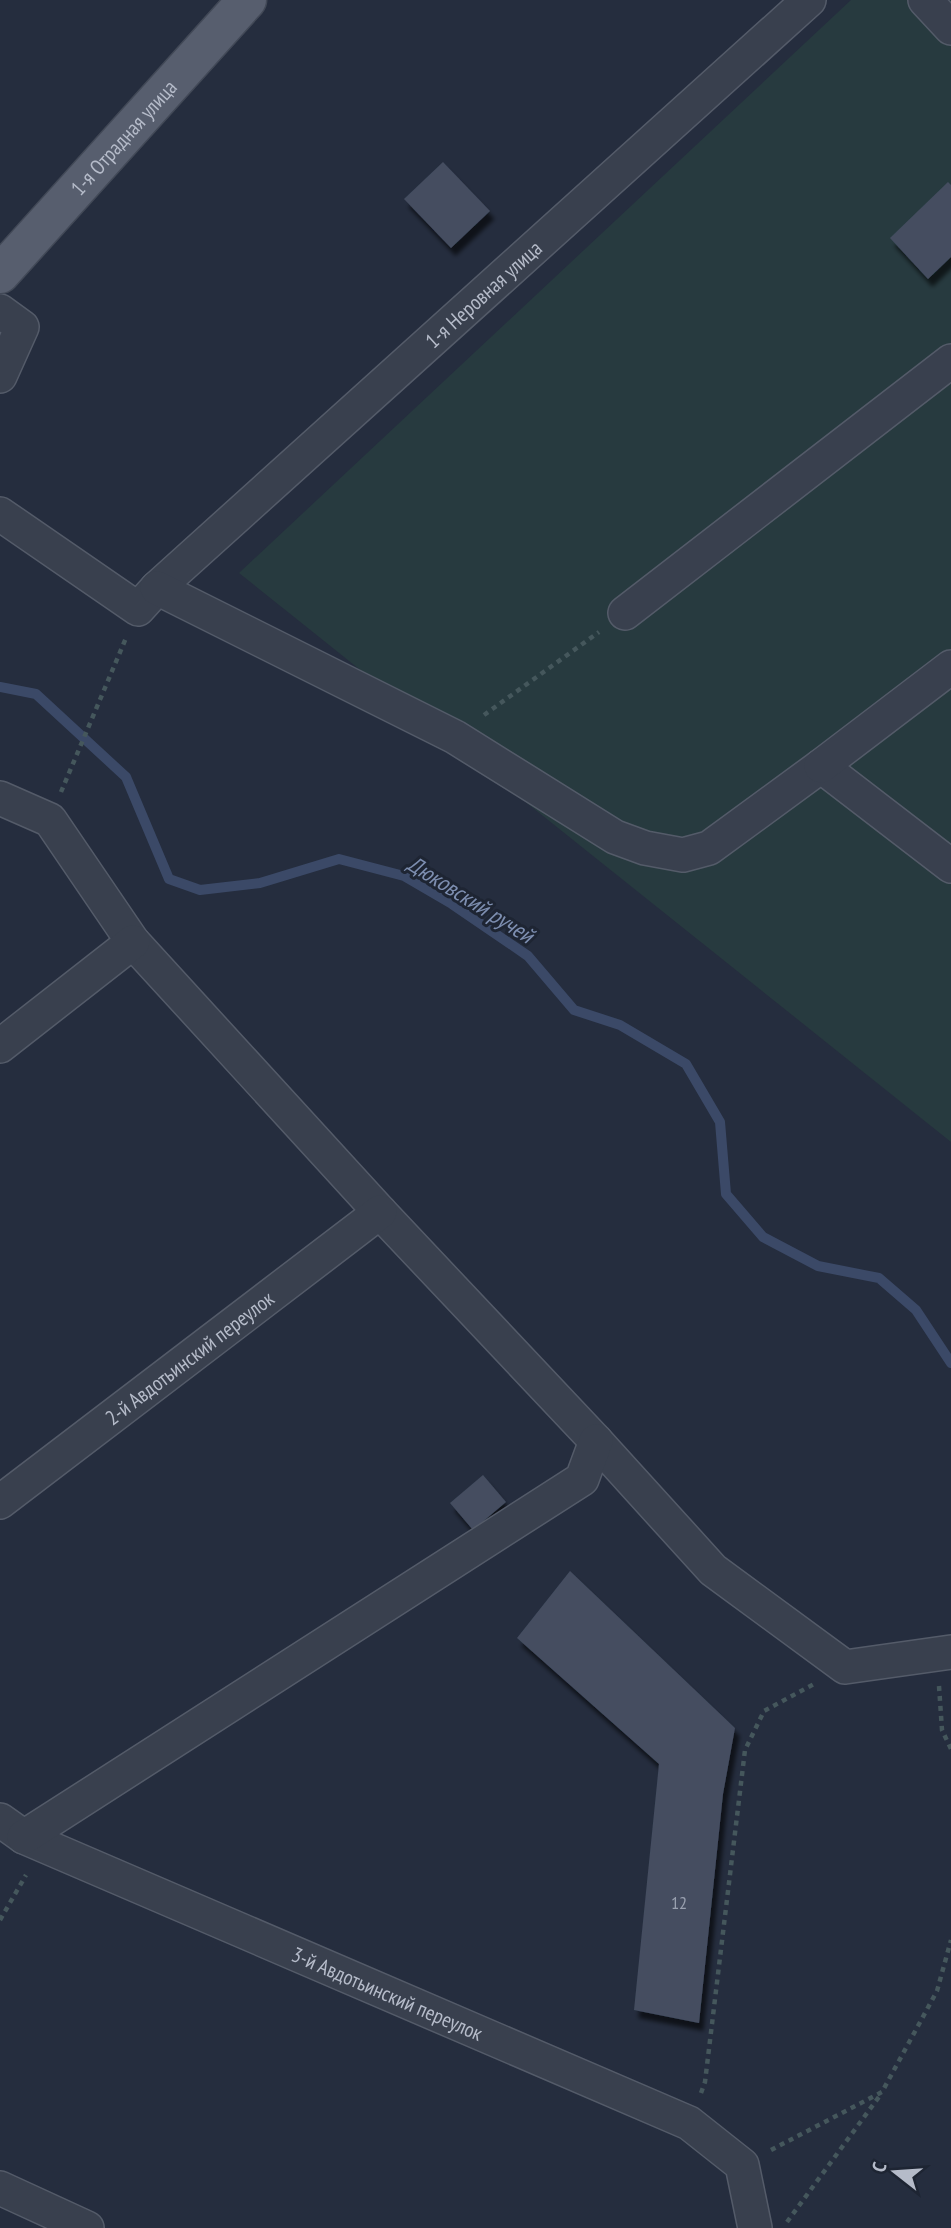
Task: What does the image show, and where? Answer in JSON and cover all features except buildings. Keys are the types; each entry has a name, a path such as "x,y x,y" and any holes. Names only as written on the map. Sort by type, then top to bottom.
{"main road":[{"name":"1-я Отрадная улица","path":"0,274 247,0"}],"street":[{"name":"1-я Неровная улица","path":"148,598 809,0"},
{"path":"925,0 951,28"},
{"path":"0,311 22,327 0,376"},
{"path":"625,613 951,361"},
{"path":"0,514 148,598 455,737 615,837 645,848 682,855 709,848 951,667"},
{"path":"821,766 951,866"},
{"path":"0,797 50,820 133,943 713,1570 845,1667 944,1654"},
{"path":"0,1046 133,943"},
{"name":"2-й Авдотьинский переулок","path":"0,1502 380,1212"},
{"name":"3-й Авдотьинский переулок","path":"12,1829 582,1479 596,1441"},
{"name":"3-й Авдотьинский переулок","path":"12,1829 689,2123 743,2165"},
{"path":"743,2165 755,2228"},
{"path":"0,2188 88,2228"}],"path":[{"path":"74,760 148,598"},
{"path":"455,737 625,613"},
{"path":"944,1654 942,1730 951,1749"},
{"path":"689,2123 705,2082 745,1750 764,1711 845,1667"},
{"path":"0,1920 23,1877 70,1856"},
{"path":"782,2228 882,2092 937,1991 951,1940"},
{"path":"743,2165 882,2092"}],"green space":[{"path":"851,0 951,0 951,1142 239,573"}],"waterway":[{"name":"Дюковский ручей","path":"0,687 36,694 126,777 169,879 200,890 260,883 339,859 404,876 452,904 528,956 574,1010 620,1025 686,1064 720,1122 726,1194 763,1237 818,1266 879,1278 916,1310 951,1363"}]}
